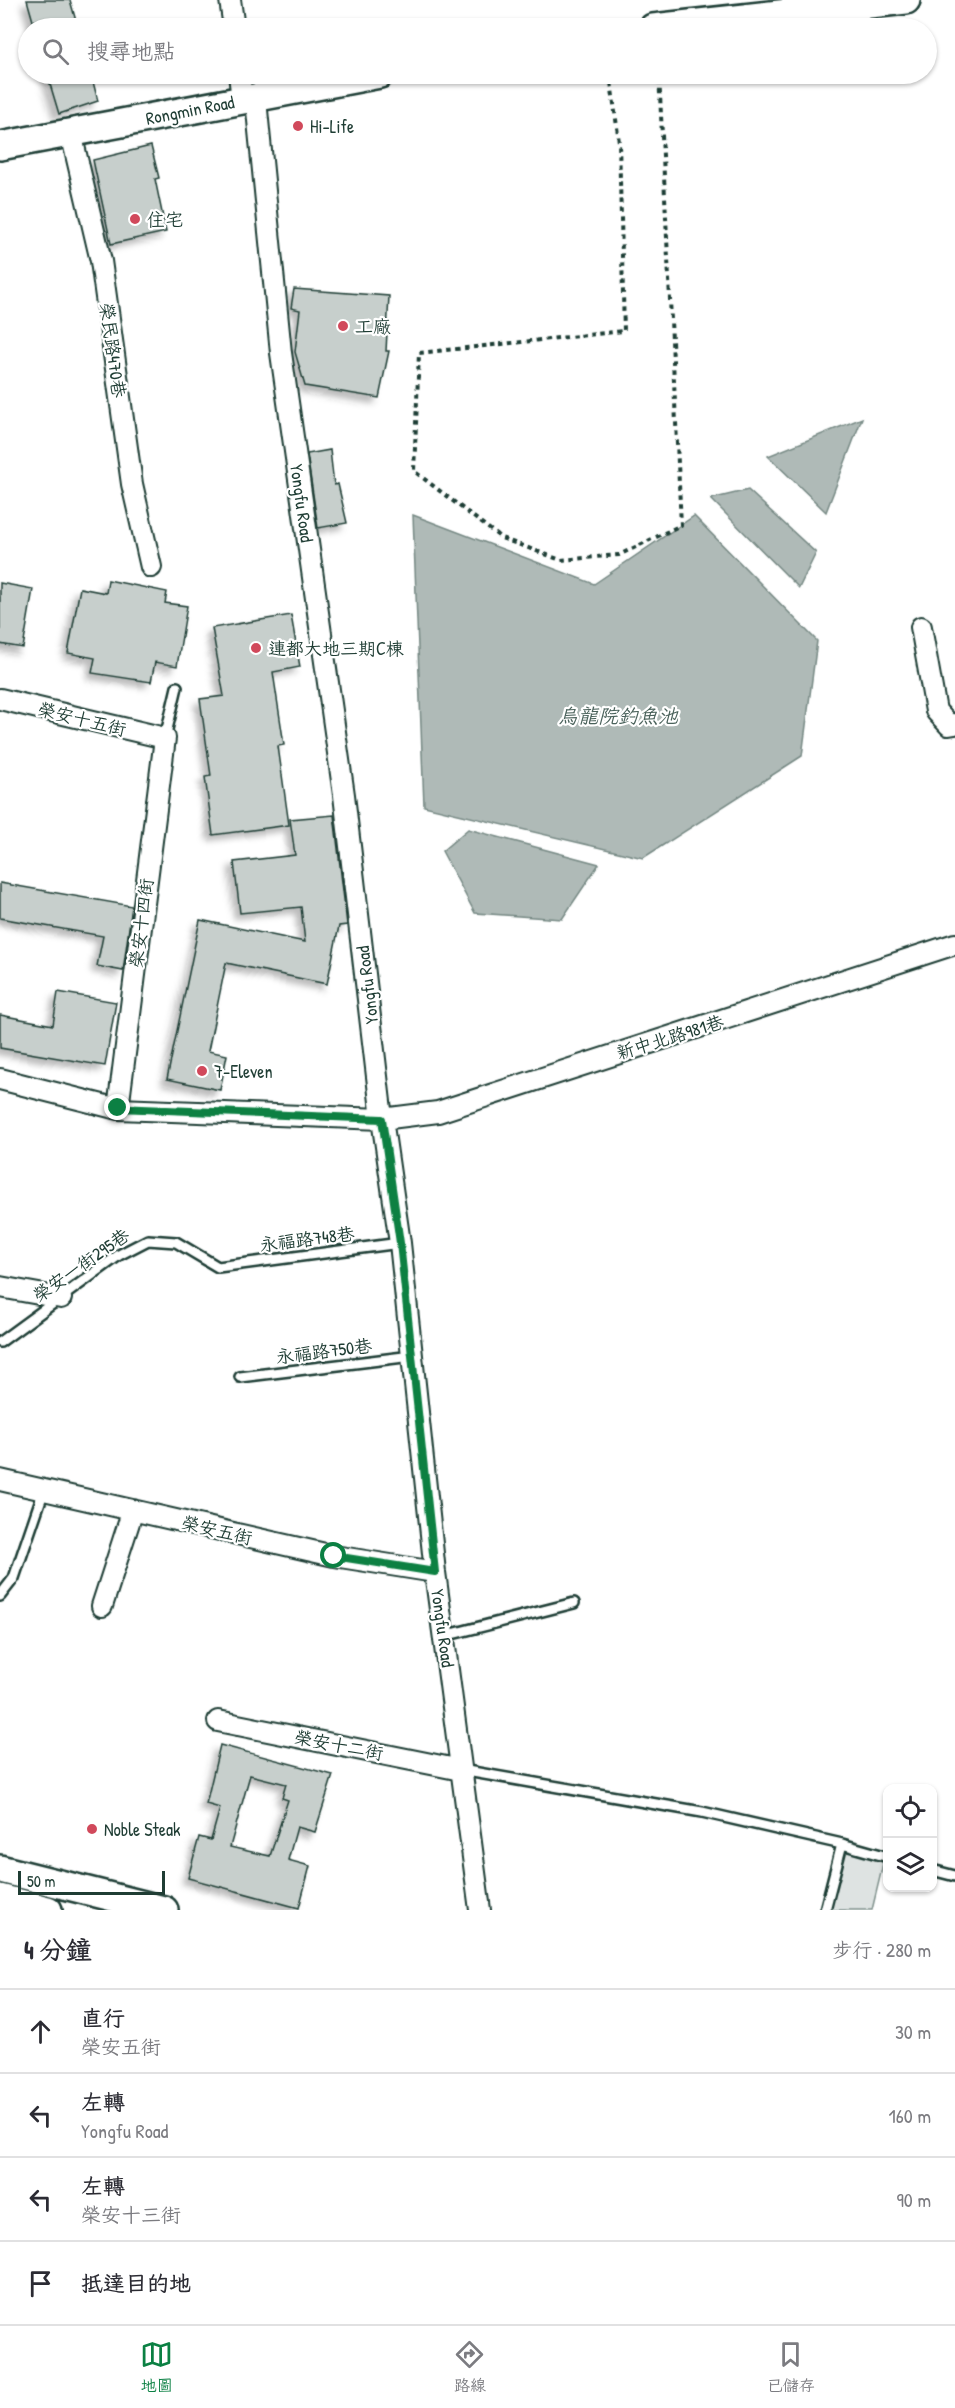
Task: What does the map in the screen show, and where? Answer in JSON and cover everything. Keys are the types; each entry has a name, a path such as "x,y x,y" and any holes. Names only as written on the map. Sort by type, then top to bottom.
{"street":[{"path":"230,0 233,18"},
{"path":"743,18 906,0"},
{"path":"240,84 242,100"},
{"name":"Rongmin Road","path":"0,146 327,84"},
{"name":"Yongfu Road","path":"242,100 256,100 281,353 344,795 382,1119 400,1243 435,1572 480,1910"},
{"name":"榮民路470巷","path":"71,133 101,261 132,484 151,567"},
{"path":"921,627 936,711 949,725 955,724"},
{"name":"榮安十五街","path":"0,699 165,738"},
{"name":"榮安十四街","path":"118,1108 165,738"},
{"name":"新中北路981巷","path":"0,1079 118,1108 382,1119 438,1112 955,945"},
{"path":"0,1287 61,1298"},
{"name":"榮安五街","path":"0,1480 334,1556 435,1572"},
{"path":"102,1606 133,1510"},
{"name":"榮安十二街","path":"218,1721 461,1770"},
{"path":"0,1869 164,1910"},
{"path":"0,1898 48,1910"}],"lane":[{"path":"165,738 177,687"},
{"name":"榮安一街295巷","path":"0,1342 119,1255 148,1239 176,1242 218,1267"},
{"name":"永福路748巷","path":"218,1267 400,1243"},
{"name":"永福路750巷","path":"240,1377 412,1356"},
{"path":"0,1596 14,1578 44,1490"},
{"path":"444,1635 574,1603"},
{"path":"461,1770 702,1812 883,1856"},
{"path":"825,1910 842,1844"},
{"path":"937,1871 955,1876"}],"path":[{"path":"611,84 619,142 624,331 419,353 414,471 501,538 561,560 619,555 681,525 659,84"}],"shaded area":[{"path":"837,1847 883,1860 872,1910 820,1910"}],"water":[{"path":"862,418 826,512 768,456"},
{"path":"748,490 816,553 799,588 711,499"},
{"name":"烏龍院釣魚池","path":"413,515 594,584 694,516 817,641 802,756 643,858 424,806"},
{"path":"468,829 599,864 562,919 475,913 442,851"}],"building":[{"path":"27,0 70,0 75,18 32,18"},
{"path":"50,84 94,84 98,101 59,114"},
{"path":"151,146 159,178 155,179 166,232 111,244 93,160"},
{"path":"294,289 389,296 386,351 389,351 379,398 305,386 295,352 300,310 291,308"},
{"path":"330,450 334,485 338,484 347,523 318,528 307,454"},
{"path":"108,580 167,592 165,603 187,606 177,666 155,662 151,682 92,673 95,658 68,653 80,588 106,593"},
{"path":"0,583 33,589 23,648 0,644"},
{"path":"291,615 300,667 273,672 284,745 278,746 289,825 213,835 205,777 211,776 200,699 224,696 212,628"},
{"path":"334,815 347,925 339,926 327,984 226,963 208,1051 227,1055 220,1090 167,1079 200,920 305,942 301,907 240,913 234,862 295,855 290,819"},
{"path":"0,883 132,906 123,971 97,966 103,936 0,918"},
{"path":"58,992 116,1002 105,1066 0,1048 0,1015 53,1025"},
{"path":"220,1745 333,1775 315,1832 297,1827 288,1860 310,1866 299,1908 188,1878 199,1837 211,1840 220,1808 206,1804","holes":["250,1775 286,1784 282,1798 288,1800 270,1856 230,1847"]}],"place":[{"name":"Hi-Life","path":"298,126"},
{"name":"住宅","path":"135,219"},
{"name":"工廠","path":"343,326"},
{"name":"連都大地三期C棟","path":"256,648"},
{"name":"7-Eleven","path":"202,1071"},
{"name":"Noble Steak","path":"92,1829"}],"route":[{"path":"118,1108 382,1119 400,1243 435,1572 334,1556"}]}
